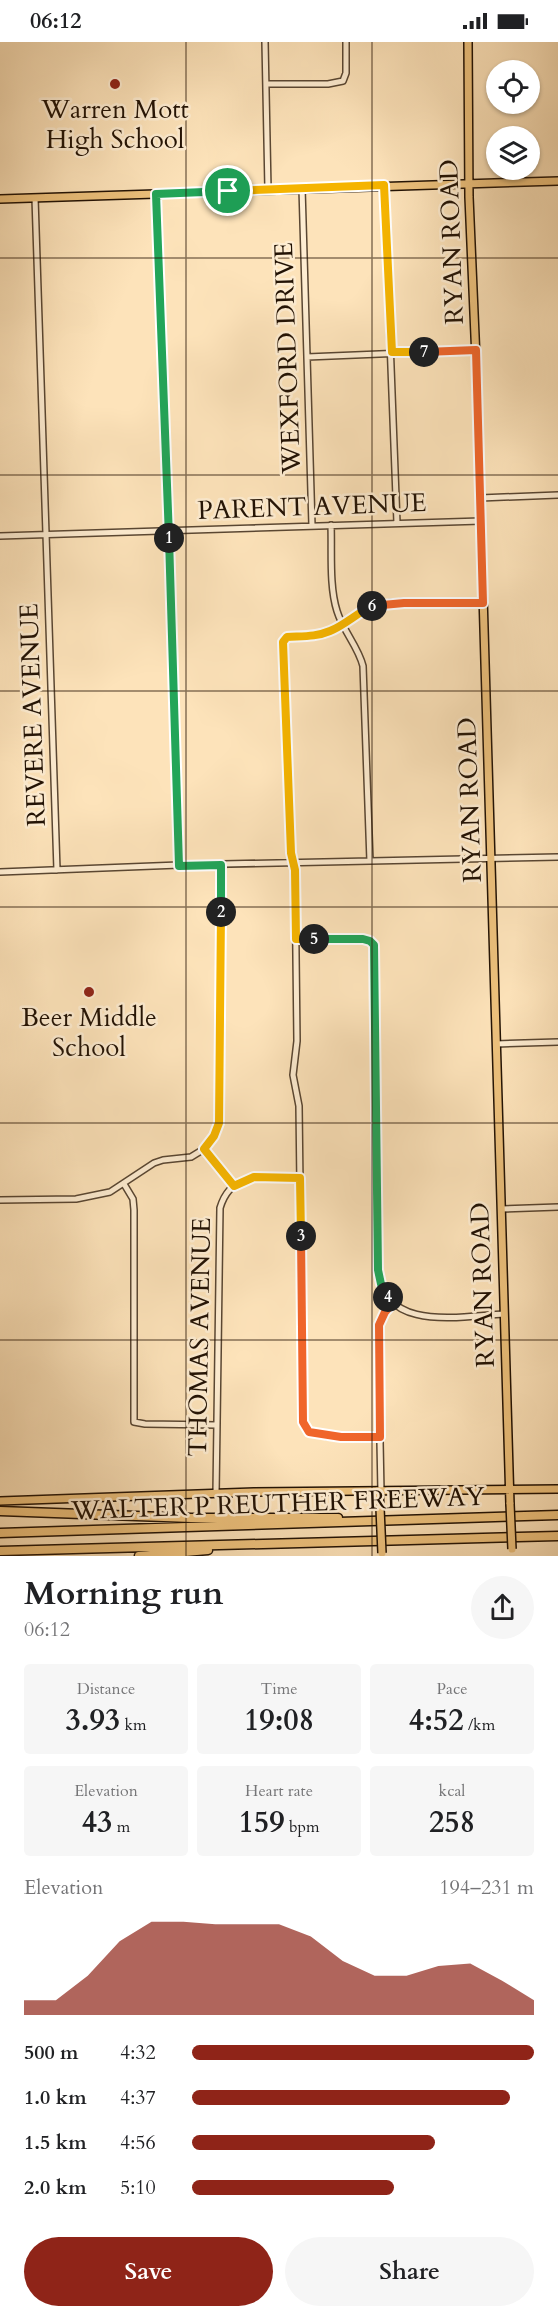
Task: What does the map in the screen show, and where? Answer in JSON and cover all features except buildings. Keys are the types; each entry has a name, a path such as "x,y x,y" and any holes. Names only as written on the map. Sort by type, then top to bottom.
{"highway":[{"path":"0,1511 190,1518 328,1517 368,1521"},
{"name":"WALTER P REUTHER FREEWAY","path":"0,1533 558,1515"},
{"name":"WALTER P REUTHER FREEWAY","path":"0,1551 558,1536"},
{"path":"139,1556 294,1543"}],"main road":[{"name":"RYAN ROAD","path":"468,42 469,184 512,1553"},
{"path":"0,199 558,181"},
{"path":"0,1501 216,1494 558,1489"},
{"path":"380,1492 382,1554"}],"street":[{"path":"265,42 268,189"},
{"path":"266,84 320,84 343,81 346,72 346,42"},
{"path":"384,185 397,523"},
{"name":"WEXFORD DRIVE","path":"302,188 312,526"},
{"path":"156,194 179,866"},
{"name":"REVERE AVENUE","path":"35,198 57,870"},
{"path":"307,357 476,350"},
{"path":"480,498 558,495"},
{"name":"PARENT AVENUE","path":"0,536 481,520"},
{"path":"331,525 334,601 342,624 361,656 363,666 370,861"},
{"path":"380,1437 313,1434 305,1428 303,1422 299,1106 293,1075 297,1041 296,939 284,638 321,634 333,630 366,609 386,604 483,603"},
{"path":"0,872 558,857"},
{"path":"0,1200 76,1199 110,1192 154,1163 191,1157 204,1149 214,1136 219,1118 221,865"},
{"path":"296,939 363,939 374,945 378,1270 383,1288 393,1303 407,1313 423,1317 504,1314"},
{"path":"496,1044 558,1042"},
{"name":"THOMAS AVENUE","path":"204,1149 234,1186"},
{"name":"THOMAS AVENUE","path":"216,1494 219,1212 222,1202 234,1186 254,1177 300,1178"},
{"path":"124,1184 132,1199 134,1210 134,1422 217,1425"},
{"path":"501,1209 558,1207"},
{"path":"380,1492 379,1325 385,1312 393,1303"}],"place":[{"name":"Warren Mott High School","path":"115,84"},
{"name":"Beer Middle School","path":"89,992"}],"route":[{"path":"384,185 392,352 476,350 483,603 404,603 373,606 359,612 333,630 311,636 287,637 283,642 291,853 295,870 296,939 351,938 370,941 374,945 378,1270 383,1288 393,1303 385,1312 379,1325 380,1437 313,1434 303,1425 300,1178 261,1176 244,1179 234,1186 204,1149 218,1128 219,1118 221,865 179,866 156,194 228,191 384,185"}]}
